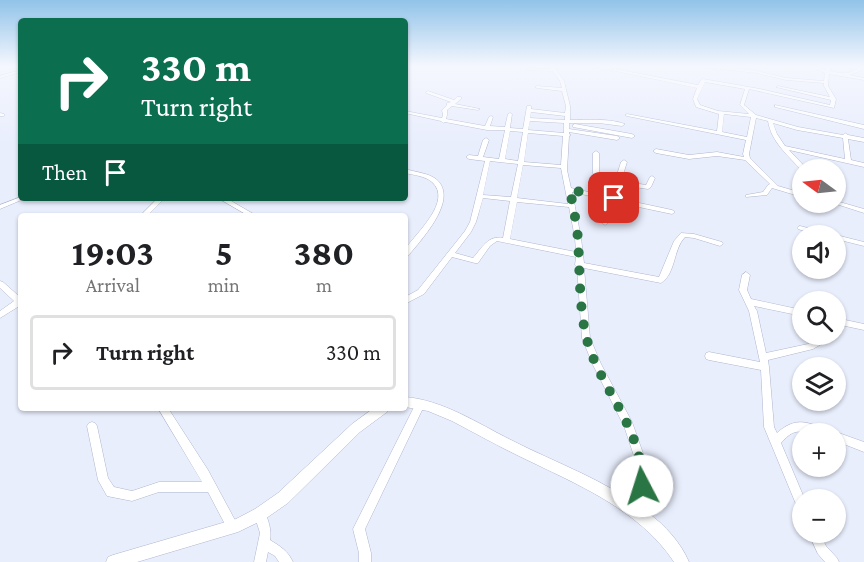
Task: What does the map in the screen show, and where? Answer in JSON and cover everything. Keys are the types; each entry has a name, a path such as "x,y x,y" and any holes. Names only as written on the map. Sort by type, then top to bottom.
{"main road":[{"path":"408,402 420,404 453,417 603,492 657,529 682,562"},
{"path":"113,562 232,526 260,514 283,498 356,429 379,411"}],"street":[{"path":"428,92 451,103 478,109"},
{"path":"564,92 568,125 564,167 573,206 586,338 597,365 629,425 640,459 642,486 628,507"},
{"path":"698,92 695,103 701,107 864,140"},
{"path":"746,92 742,105 754,116"},
{"path":"794,92 832,107"},
{"path":"802,92 834,99"},
{"path":"829,92 834,99 830,120"},
{"path":"443,121 444,110 459,98"},
{"path":"777,106 864,127"},
{"path":"506,240 515,200 529,109 568,125"},
{"path":"719,133 722,112"},
{"path":"408,113 443,121 525,132 598,121 622,124"},
{"path":"502,160 510,114"},
{"path":"627,116 749,139"},
{"path":"747,159 754,116"},
{"path":"487,128 491,117"},
{"path":"527,118 630,138"},
{"path":"770,120 771,130 795,159"},
{"path":"845,135 848,161"},
{"path":"408,299 421,292 471,227 480,196 486,140"},
{"path":"784,147 864,165"},
{"path":"656,151 689,157 717,154 747,159 775,186"},
{"path":"596,153 597,179 648,187 652,178"},
{"path":"469,157 564,167"},
{"path":"605,223 620,181 624,162"},
{"path":"408,172 430,178 441,189 442,196 430,222 408,250"},
{"path":"748,196 763,195 769,186 792,192"},
{"path":"570,190 672,212"},
{"path":"480,196 573,206"},
{"path":"0,207 18,200"},
{"path":"147,213 159,201"},
{"path":"226,201 248,213"},
{"path":"846,206 864,211"},
{"path":"450,254 475,261 492,240 506,240 661,280 677,241 683,235 720,244"},
{"path":"846,240 864,244"},
{"path":"746,275 743,291 750,302 764,362 768,416 775,442 795,489"},
{"path":"0,284 18,299"},
{"path":"0,315 18,302"},
{"path":"750,302 792,311"},
{"path":"846,323 864,327"},
{"path":"709,356 764,362 813,345"},
{"path":"365,562 366,556 359,538 359,529 420,404"},
{"path":"165,411 232,526"},
{"path":"92,426 103,480 111,492 132,496 159,487 211,487"},
{"path":"775,442 786,429 792,428"},
{"path":"846,441 864,447"},
{"path":"260,514 266,533 260,562"},
{"path":"265,543 279,552 287,562"},
{"path":"818,543 833,562"}],"route":[{"path":"614,198 570,190 578,238 586,338 597,365 629,425 638,449 643,476 642,486"}]}
